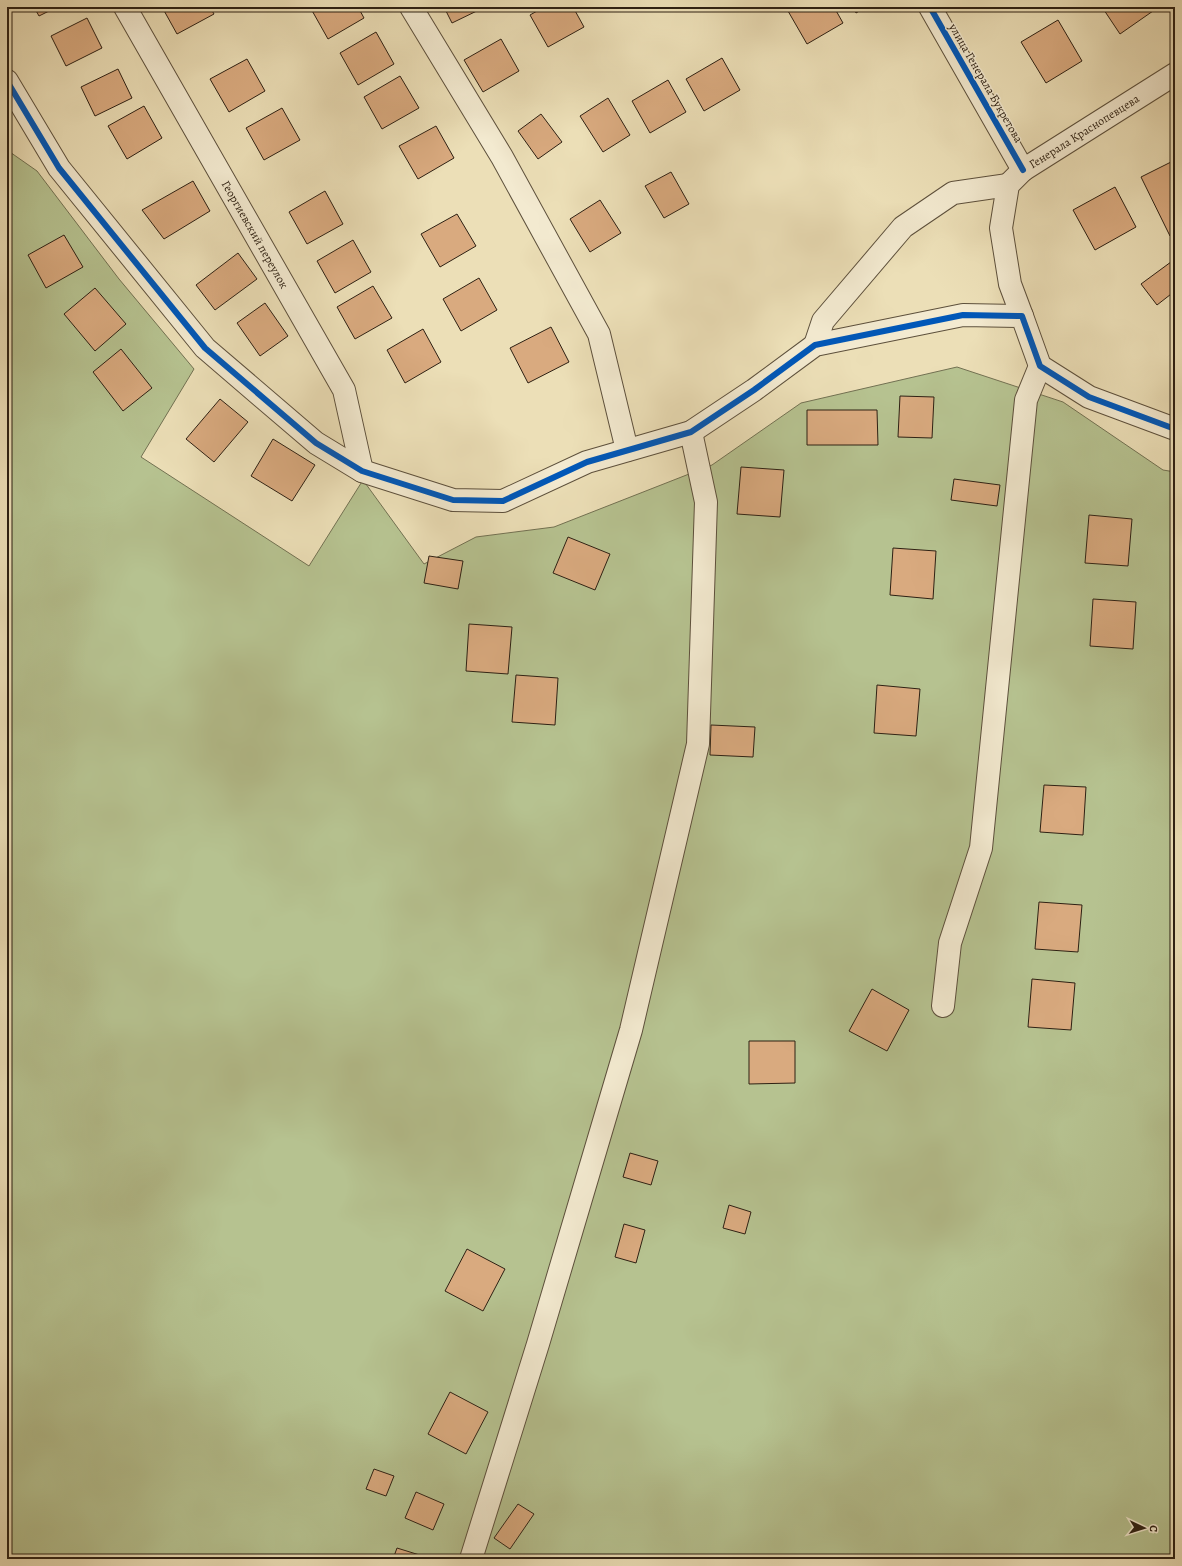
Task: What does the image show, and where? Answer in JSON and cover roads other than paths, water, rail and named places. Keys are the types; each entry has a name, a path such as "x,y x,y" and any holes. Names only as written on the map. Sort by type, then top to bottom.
{"street":[{"name":"Георгиевский переулок","path":"125,7 344,390 362,471"},
{"path":"411,7 502,156 599,334 627,450"},
{"name":"улица Генерала Букретова","path":"930,7 1015,177"},
{"name":"Генерала Краснопевцева","path":"1015,177 1175,74"},
{"path":"7,81 59,168 205,348 316,443 362,471 453,500 503,502 587,462 691,432 754,390 815,345 963,315 1022,316"},
{"path":"815,345 823,321 903,227 953,193 1015,177 1001,228 1010,284 1040,366 1088,396 1175,429"},
{"path":"943,1006 950,943 981,848 1026,400 1040,366"},
{"path":"471,1559 538,1344 631,1030 698,744 706,502 691,432"}]}
